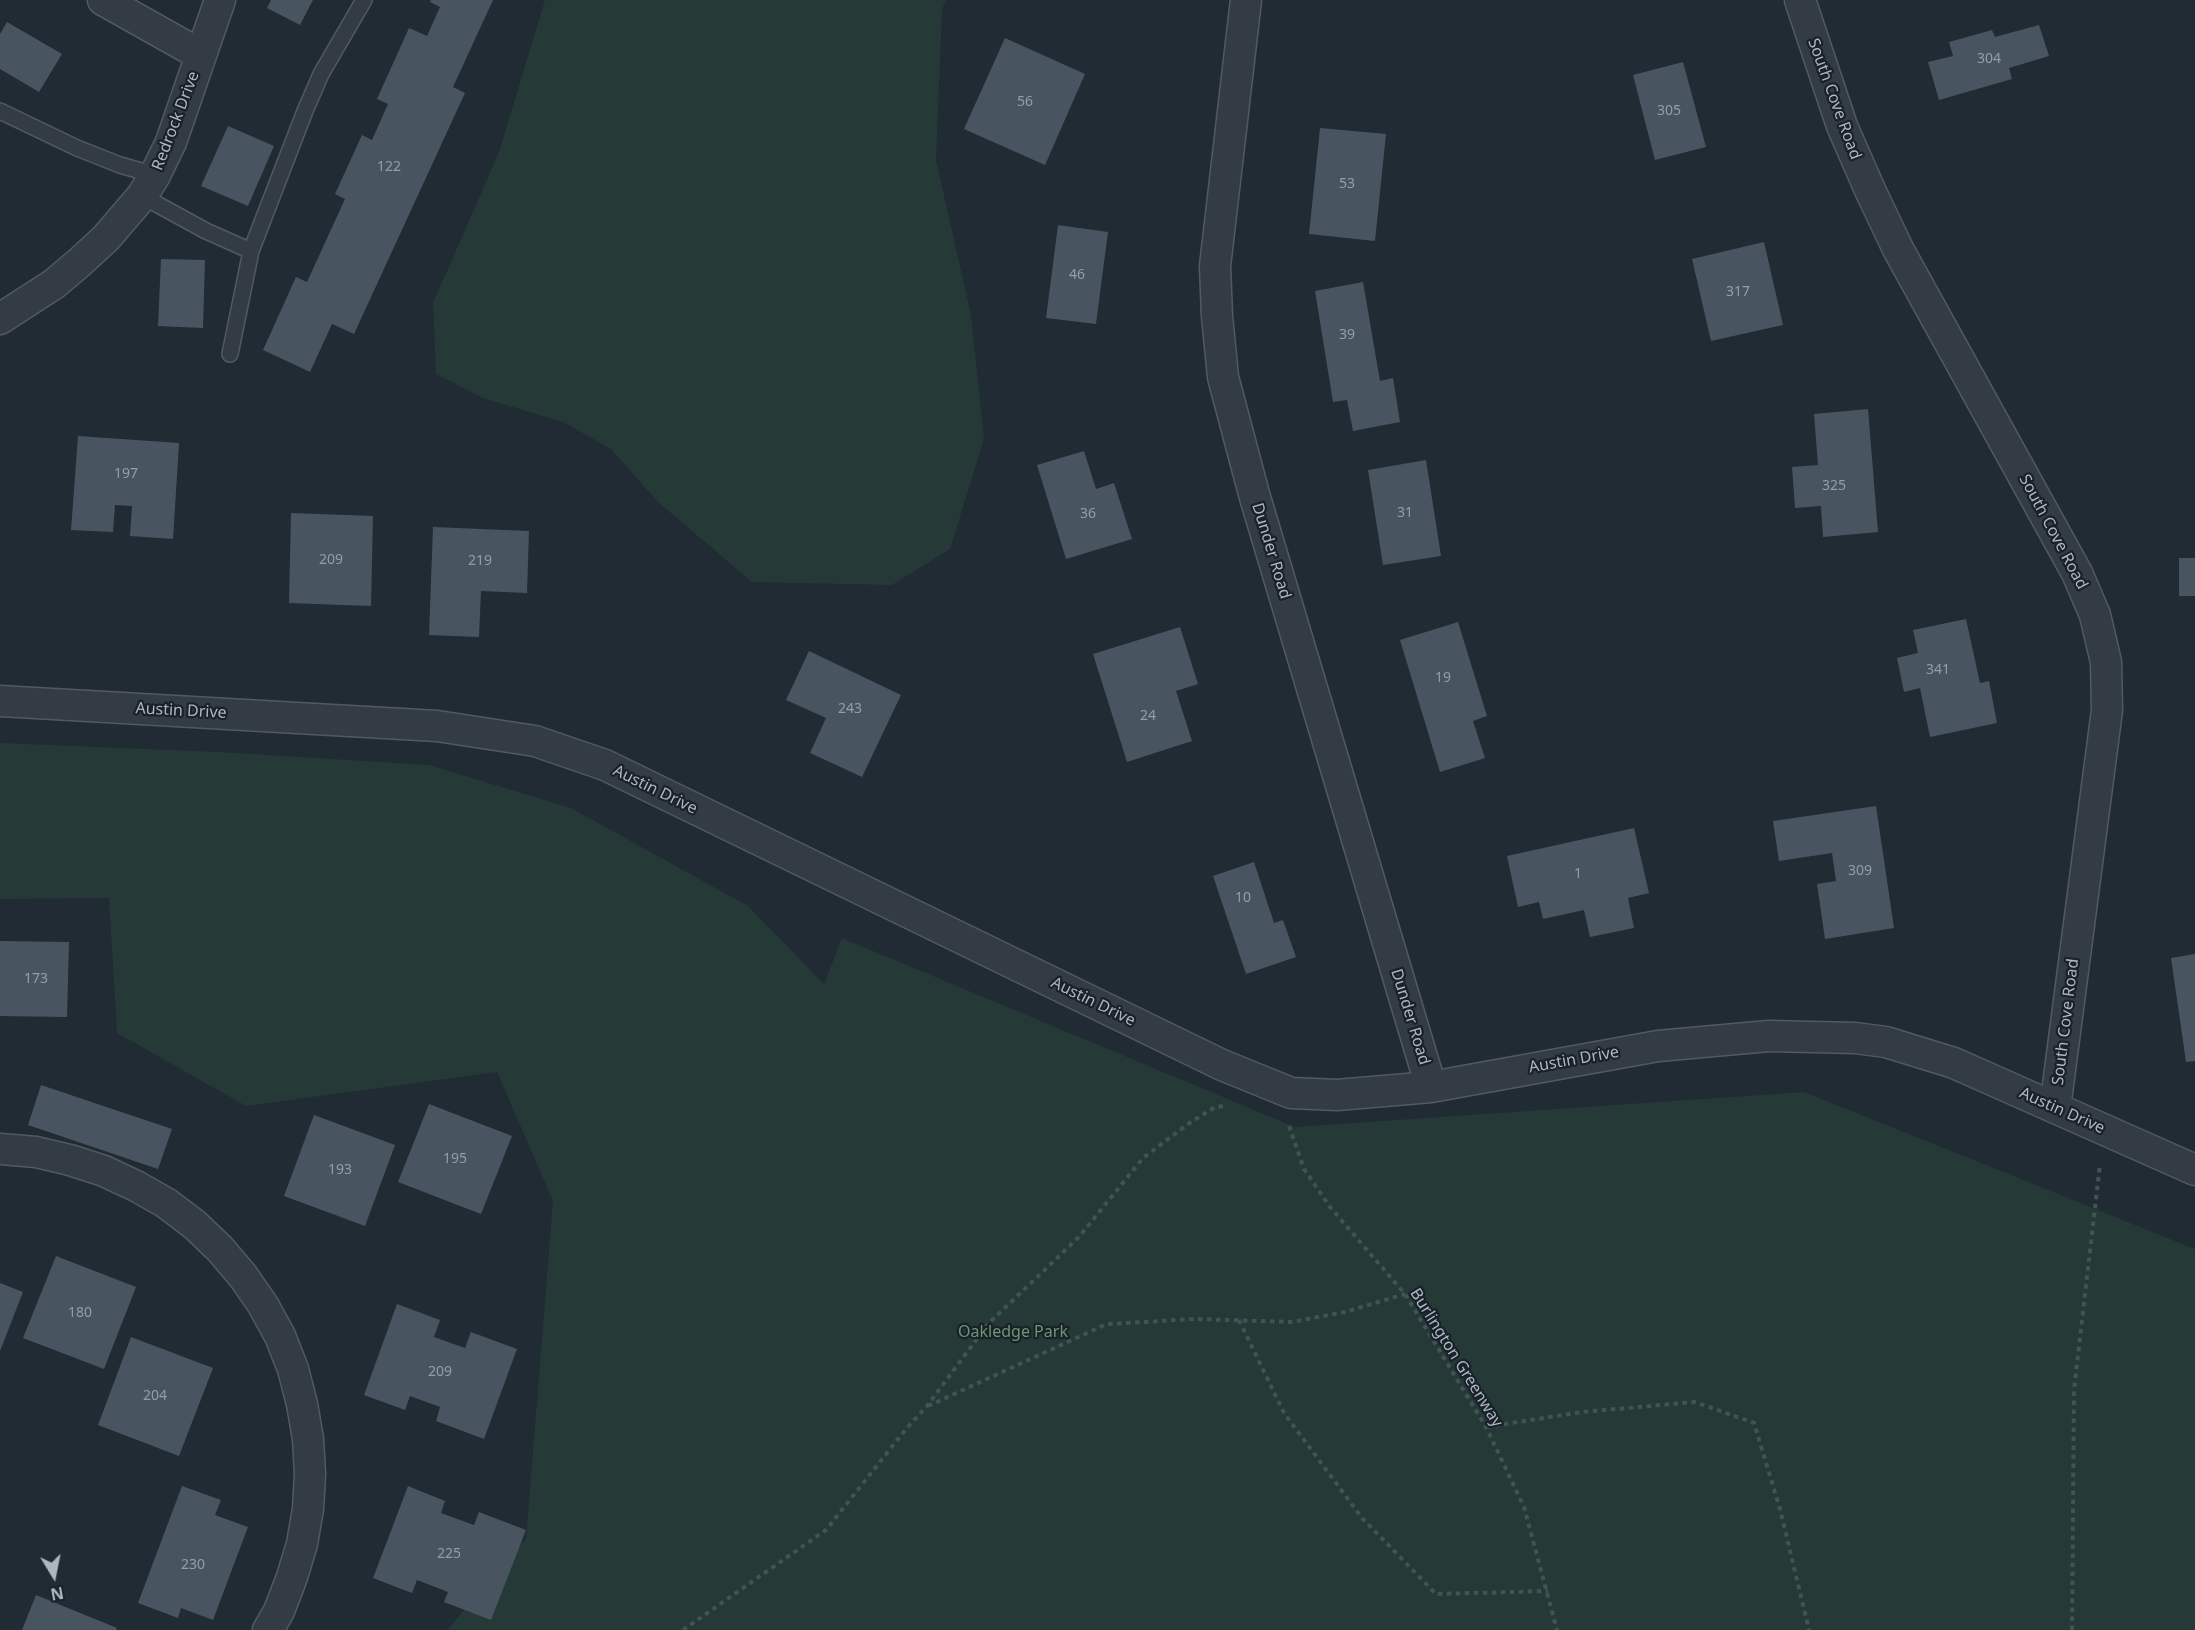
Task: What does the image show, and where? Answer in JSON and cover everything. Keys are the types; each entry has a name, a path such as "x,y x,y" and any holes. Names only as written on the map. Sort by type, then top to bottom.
{"street":[{"path":"103,0 201,55"},
{"name":"Redrock Drive","path":"0,319 54,284 80,262 106,238 149,185 171,142 220,0"},
{"name":"Dunder Road","path":"1246,0 1215,266 1223,377 1254,494 1431,1087"},
{"name":"South Cove Road","path":"1800,0 1842,126 1870,190 1908,268 2077,573 2095,615 2101,639 2106,662 2107,710 2055,1108"},
{"name":"Austin Drive","path":"0,702 437,726 535,741 605,765 1222,1065 1291,1093 1337,1095 1431,1087 1658,1046 1768,1036 1855,1038 1886,1042 1954,1063 2195,1170"},
{"path":"0,1149 36,1152 70,1160 136,1185 166,1203 195,1225 243,1276 263,1305 280,1336 293,1369 308,1438 310,1473 308,1509 302,1544 279,1611 268,1630"}],"lane":[{"path":"230,354 251,251 321,74 364,0"},
{"path":"0,111 120,165 206,231 251,251"}],"path":[{"path":"683,1630 826,1530 927,1406 988,1324 1079,1237 1143,1158 1206,1112 1215,1107 1231,1106"},
{"name":"Burlington Greenway","path":"1288,1123 1304,1169 1330,1207 1405,1294 1486,1427 1524,1507 1557,1630"},
{"path":"2072,1630 2074,1390 2104,1130"},
{"path":"927,1406 1107,1324 1195,1319 1291,1322 1345,1312 1405,1294"},
{"path":"1239,1320 1284,1413 1362,1518 1436,1594 1548,1591"},
{"path":"1486,1427 1582,1412 1695,1402 1754,1423 1780,1509 1809,1630"}],"green space":[{"path":"545,0 946,0 942,10 936,160 971,315 984,439 950,549 892,585 752,582 658,502 611,449 563,422 483,398 436,374 433,303 499,152"},
{"name":"Oakledge Park","path":"0,743 219,752 429,765 571,808 748,906 824,984 842,938 1295,1127 1804,1092 2195,1249 2195,1630 447,1630 526,1539 553,1201 497,1072 246,1106 117,1033 109,898 0,899"}],"building":[{"path":"271,0 313,0 300,25 267,8"},
{"path":"431,0 493,0 453,87 465,93 354,334 332,324 310,372 263,350 296,277 307,282 345,199 335,194 362,135 372,140 388,104 377,99 409,28 427,36 440,7 430,2"},
{"path":"7,22 62,54 39,92 0,69 0,34"},
{"path":"2039,25 2049,56 2009,68 2012,79 1939,100 1928,62 1953,56 1949,42 1992,30 1995,37"},
{"path":"1005,38 1085,74 1045,165 964,129"},
{"path":"1683,62 1706,147 1655,160 1633,75"},
{"path":"228,126 274,146 248,206 201,186"},
{"path":"1320,128 1386,134 1375,241 1309,234"},
{"path":"1058,225 1108,232 1096,324 1046,318"},
{"path":"1764,242 1783,325 1711,341 1692,259"},
{"path":"161,259 205,260 203,328 158,326"},
{"path":"1363,282 1380,381 1393,378 1400,422 1353,431 1347,400 1333,402 1315,291"},
{"path":"1868,409 1878,532 1823,537 1821,506 1795,508 1792,467 1818,465 1814,414"},
{"path":"78,436 179,443 173,539 130,536 132,506 115,505 113,532 71,530"},
{"path":"1084,451 1096,489 1114,483 1132,539 1066,559 1037,465"},
{"path":"1426,460 1441,556 1383,565 1368,470"},
{"path":"291,513 373,516 371,606 289,603"},
{"path":"433,527 529,531 527,593 481,591 479,637 429,635"},
{"path":"2179,558 2195,558 2195,596 2179,596"},
{"path":"1966,619 1980,683 1989,681 1997,723 1930,737 1920,688 1904,692 1897,658 1918,653 1913,630"},
{"path":"1458,622 1487,716 1473,721 1485,758 1440,772 1400,640"},
{"path":"1180,627 1198,684 1176,691 1192,741 1127,762 1093,654"},
{"path":"809,651 901,695 862,777 810,753 826,718 786,700"},
{"path":"1876,806 1894,928 1825,939 1817,884 1836,881 1832,853 1779,861 1773,821"},
{"path":"1634,828 1649,893 1628,898 1634,928 1590,937 1584,910 1543,919 1539,902 1518,907 1507,856"},
{"path":"1254,862 1274,923 1283,920 1296,957 1246,974 1213,876"},
{"path":"0,941 69,942 67,1017 0,1016"},
{"path":"2195,954 2195,1061 2186,1062 2171,958"},
{"path":"41,1085 172,1129 158,1169 28,1125"},
{"path":"429,1104 512,1136 481,1214 398,1182"},
{"path":"314,1115 395,1145 365,1226 284,1196"},
{"path":"56,1256 136,1287 104,1369 23,1338"},
{"path":"0,1283 23,1292 0,1351"},
{"path":"397,1304 440,1320 434,1337 465,1348 471,1332 517,1349 484,1439 436,1421 440,1407 410,1396 405,1410 364,1395"},
{"path":"131,1337 213,1368 179,1456 98,1425"},
{"path":"182,1486 221,1500 215,1515 248,1527 213,1620 181,1608 178,1618 138,1603"},
{"path":"408,1486 445,1501 441,1513 474,1525 479,1512 526,1530 491,1620 444,1602 448,1592 417,1580 412,1593 373,1578"},
{"path":"36,1595 117,1628 116,1630 22,1630"}]}
